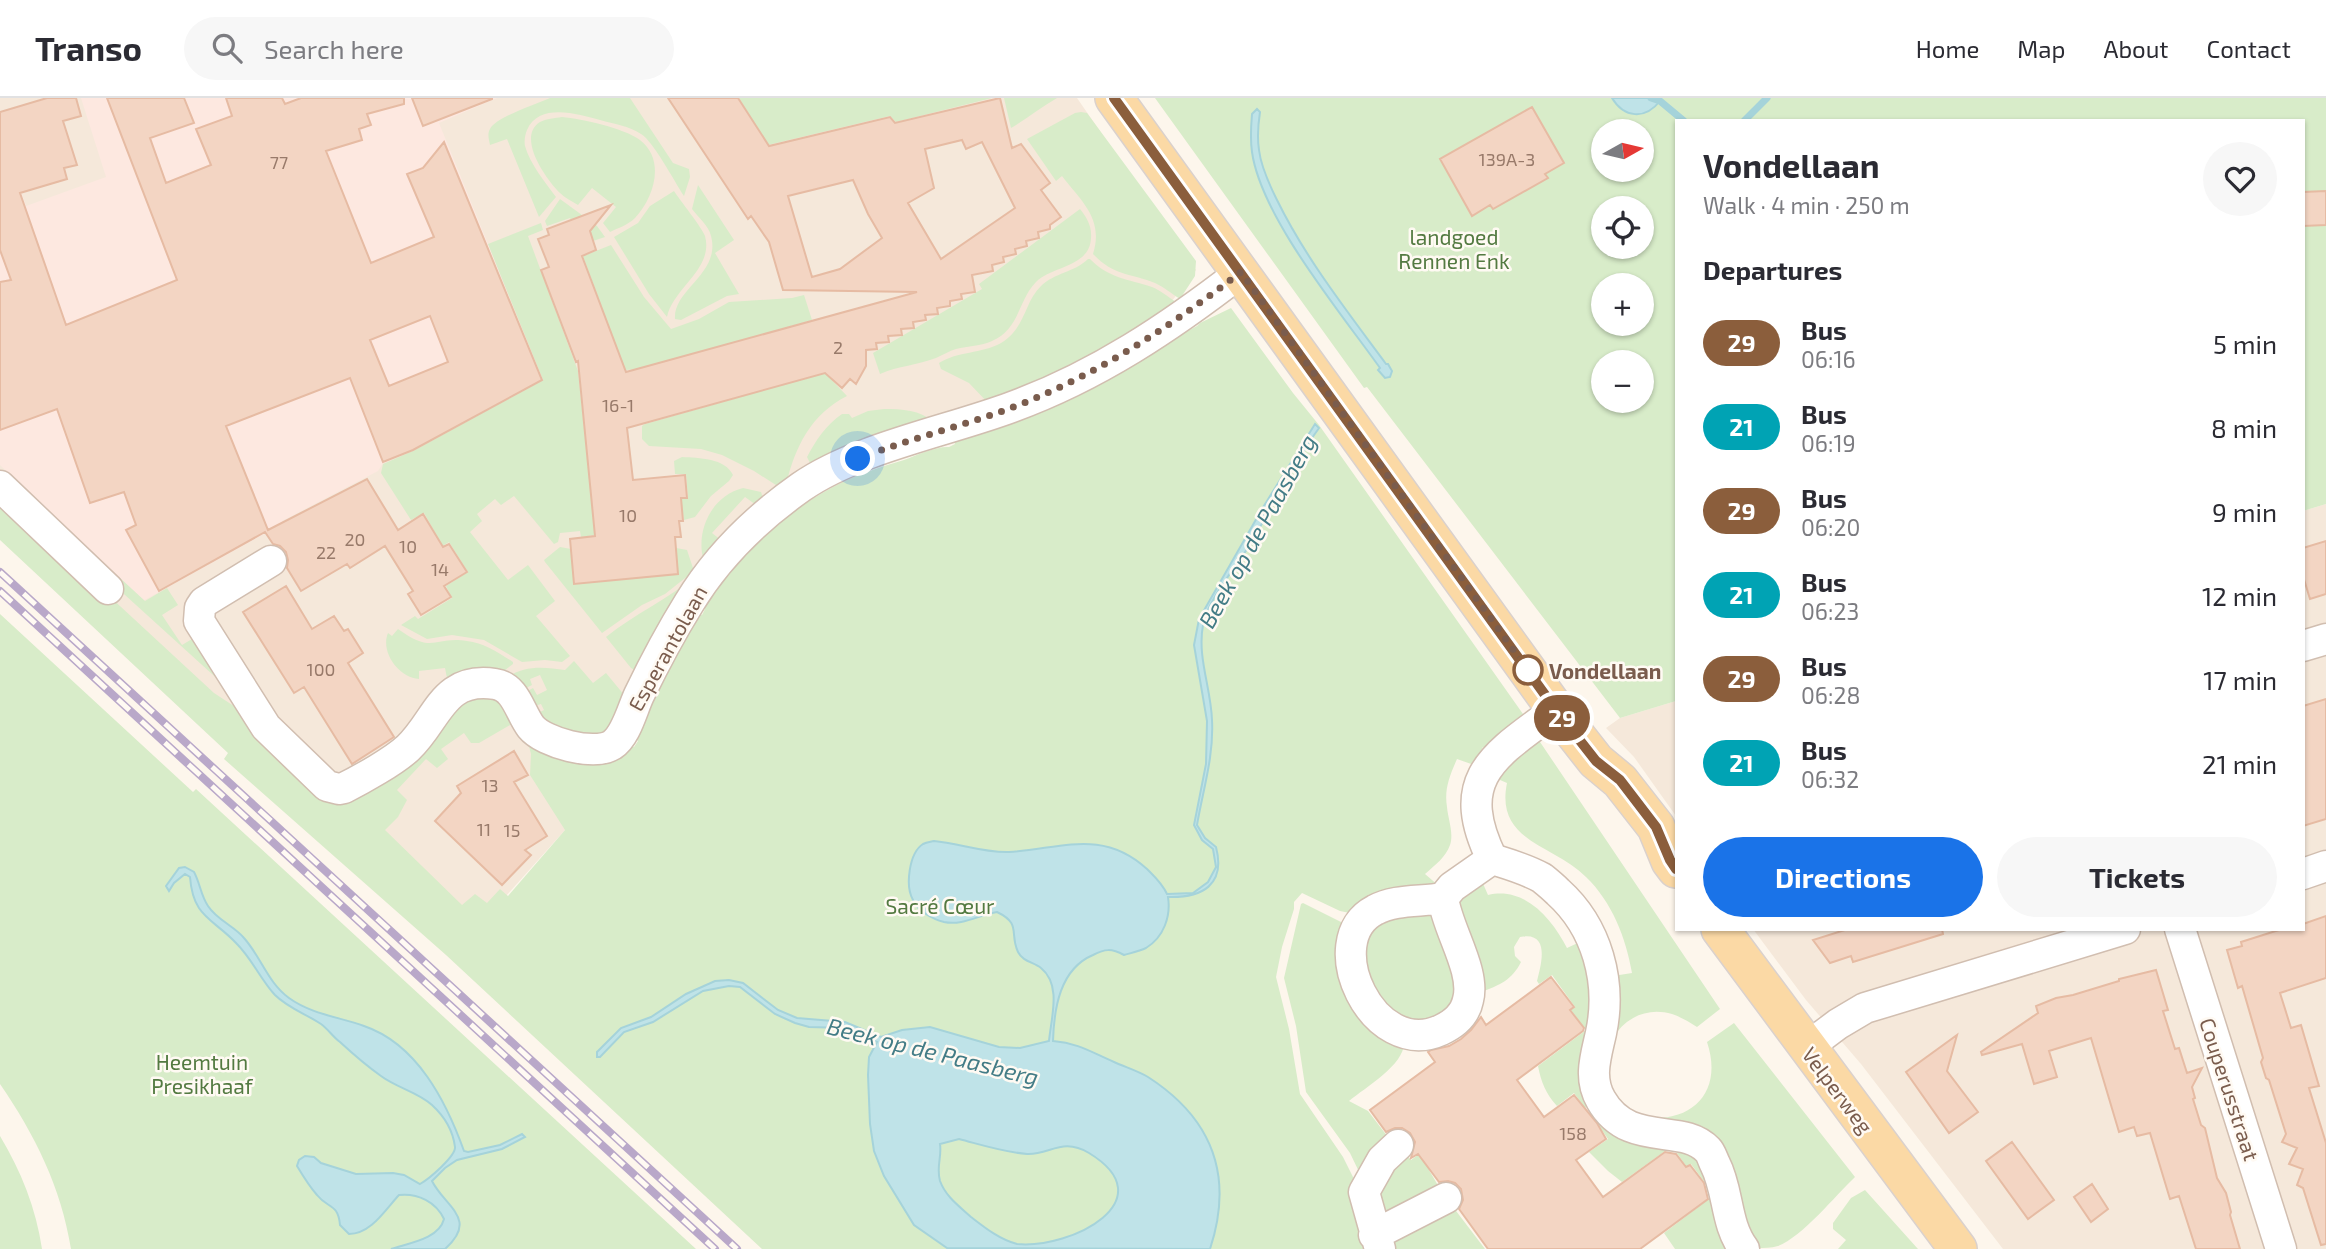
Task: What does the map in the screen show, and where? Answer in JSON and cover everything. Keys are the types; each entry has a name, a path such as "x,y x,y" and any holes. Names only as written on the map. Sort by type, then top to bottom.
{"main road":[{"path":"1114,98 1556,710 1596,761 1620,780 1656,827 1674,862"},
{"name":"Velperweg","path":"1721,931 1958,1249"}],"street":[{"name":"Esperantolaan","path":"271,561 204,602 198,614 199,621 266,727 327,786 344,788 404,751 442,702 456,689 483,684 501,685 510,692 532,728 541,735 589,750 608,747 620,738 672,632 708,576 751,528 802,486 877,451 1014,406 1090,373 1167,327 1241,272"},
{"path":"0,486 108,589"},
{"path":"2305,645 2326,639"},
{"path":"1556,710 1493,760 1481,779 1476,797 1485,845 1492,859 1543,879 1568,901 1584,921 1595,945 1603,975 1601,1032 1594,1055 1593,1077 1599,1098 1624,1124 1640,1131 1688,1138 1709,1150 1722,1177 1727,1211 1736,1239 1744,1249"},
{"path":"1443,898 1449,925 1466,967 1469,998 1464,1012 1453,1024 1437,1032 1419,1035 1395,1030 1382,1023 1361,994 1351,947 1359,924 1373,911 1401,902 1443,898 1452,887 1492,859"},
{"path":"2305,873 2326,866"},
{"path":"1806,1048 1865,1008 2118,931"},
{"name":"Couperusstraat","path":"2181,931 2281,1249"},
{"path":"1398,1145 1382,1160 1364,1192 1377,1242 1446,1198"}],"shaded area":[{"path":"0,98 1077,98 1196,270 1161,315 1056,376 788,487 613,730 598,770 565,830 465,942 0,525"},
{"path":"81,98 497,98 439,123 543,380 415,450 383,463 378,471 282,521 282,524 141,602 0,465 0,149 5,147 26,206 106,177"},
{"path":"2326,504 2326,1249 2003,1249 1754,931 2305,931 2305,510"},
{"path":"1675,701 1675,815 1634,757 1606,728 1620,718"}],"green space":[{"path":"550,98 630,98 673,163 689,169 690,177 684,196 658,153 641,134 626,127 581,115 550,113 533,121 525,138 530,159 556,197 539,217 507,139 490,145 488,137 490,129 500,120"},
{"path":"739,98 992,98 896,122 890,116 768,145"},
{"path":"1004,98 1057,98 1011,128"},
{"name":"landgoed Rennen Enk","path":"1155,98 2326,98 2326,504 2305,510 2305,119 1675,119 1675,701 1620,718 1367,387 1364,388"},
{"path":"1081,112 1087,113 1196,261 1195,276 1180,299 1155,283 1115,270 1093,254 1096,231 1089,212 1062,176 1056,181 1027,139"},
{"path":"562,117 614,128 640,140 648,148 655,168 652,190 642,210 629,223 610,232 603,223 616,207 592,188 578,205 560,193 541,168 532,147 533,129 542,121"},
{"path":"698,185 734,240 715,253 739,294 727,296 681,320 675,319 676,308 703,271 712,249 710,232 692,209"},
{"path":"674,191 703,232 706,248 699,268 677,297 667,317 649,294 614,237 638,223 650,206"},
{"path":"560,199 597,226 605,237 581,245 570,218 547,226 545,221"},
{"path":"1080,209 1091,230 1089,248 1077,260 1036,282 1013,322 1001,336 988,343 956,349 880,374 873,353 982,289 979,284"},
{"path":"541,223 543,230 528,236 578,371 595,535 581,537 580,531 560,533 558,542 554,544 514,496 501,505 495,499 477,514 482,521 470,532 508,580 528,565 555,601 536,616 570,656 562,662 522,662 484,640 452,635 427,639 401,625 415,616 418,619 452,598 446,586 468,572 449,542 441,547 424,513 411,520 381,473 383,464 415,450 543,380 488,244"},
{"path":"611,245 644,297 671,329 699,319 729,302 804,295 812,320 640,369 625,370 583,256"},
{"path":"1088,259 1111,274 1152,287 1176,302 1136,335 990,405 969,383 941,369 939,363 946,359 1001,343 1020,323 1035,292 1041,286"},
{"name":"Sacré Cœur","path":"1231,308 1319,425 1528,721 1489,751 1483,747 1480,752 1484,755 1474,765 1457,759 1446,794 1450,845 1443,857 1425,874 1439,886 1355,914 1340,911 1302,893 1294,902 1276,977 1289,1029 1300,1094 1343,1157 1355,1181 1376,1249 762,1249 446,955 224,759 228,753 0,540 0,495 214,693 243,712 329,799 462,699 496,694 517,721 479,743 471,743 464,733 441,749 448,759 437,768 426,759 397,790 407,800 398,817 385,830 462,905 475,894 487,903 500,889 508,896 565,830 530,775 531,754 528,742 598,764 617,760 626,744 634,747 659,687 700,614 702,615 704,607 730,571 778,524 814,498 841,483 927,451 949,447 955,444 952,437 1105,376"},
{"path":"825,373 847,396 824,412 806,433 794,458 786,485 779,487 722,455 701,449 649,446 642,439 642,426 645,424"},
{"path":"884,409 917,413 934,422 811,465 807,457 822,433 836,418 849,414 852,418 868,411"},
{"path":"682,457 718,462 733,475 711,496 695,517 684,520 681,499 688,498 686,474 675,474 674,461"},
{"path":"743,488 761,492 763,498 759,507 745,497 712,533 726,544 703,558 702,536 709,515 723,498"},
{"path":"560,547 571,549 574,584 678,574 676,548 687,550 694,571 665,594 642,605 602,633 544,560"},
{"path":"696,575 636,671 631,668 606,637"},
{"path":"119,577 145,601 167,588 178,605 162,615 182,645 197,636 223,684 114,585"},
{"name":"Heemtuin Presikhaaf","path":"0,614 193,792 196,789 696,1249 71,1249 61,1204 45,1162 0,1084"},
{"path":"398,629 427,643 456,640 479,644 502,655 513,664 500,674 447,678 445,668 419,671 419,679 412,678 398,669 389,656 386,640 388,633 392,636"},
{"path":"574,661 593,683 606,673 625,696 613,730 598,738 553,730 536,714 544,710 541,704 531,707 524,693 533,688 537,695 547,690 540,675 530,679 532,685 522,690 508,677 528,669 565,670"},
{"path":"1536,736 1720,1009 1697,1027 1675,1015 1656,1012 1641,1014 1628,1021 1611,1044 1607,1073 1611,1088 1607,1090 1600,1076 1600,1057 1611,1007 1613,976 1632,973 1622,934 1610,909 1586,877 1518,830 1510,818 1506,803 1507,783 1493,777 1498,766"},
{"path":"1481,879 1488,895 1514,895 1536,907 1554,926 1567,948 1582,941 1590,959 1592,1103 1585,1108 1574,1093 1557,1106 1541,1077 1538,1066 1586,1030 1571,1010 1575,1007 1552,975 1539,984 1537,981 1542,951 1536,939 1520,937 1514,947 1515,956 1521,962 1514,973 1505,981 1481,992 1453,901"},
{"path":"1303,903 1347,925 1345,948 1404,1043 1398,1059 1391,1067 1349,1101 1368,1111 1391,1141 1362,1178 1350,1153 1306,1092 1296,1026 1284,978"},
{"path":"1429,907 1465,997 1419,1029 1366,992 1363,929"},
{"path":"1734,1023 1855,1177 1797,1234 1773,1247 1756,1248 1732,1188 1660,1127 1640,1117 1674,1116 1699,1102 1707,1090 1711,1076 1707,1042"},
{"path":"1603,1118 1630,1137 1643,1141 1681,1144 1698,1151 1705,1158 1716,1182 1721,1228 1732,1249 1675,1249 1664,1233 1714,1195 1691,1164 1686,1166 1672,1146 1622,1182 1589,1152 1608,1139 1597,1123"},
{"path":"1454,1128 1465,1144 1429,1170 1443,1194 1382,1220 1374,1184 1403,1150 1411,1160"},
{"path":"0,1136 27,1190 42,1249 0,1249"},
{"path":"1865,1190 1918,1249 1838,1249 1846,1240 1833,1229 1833,1223 1851,1198"},
{"path":"1450,1203 1485,1249 1385,1249 1387,1239"}],"water":[{"path":"1612,98 1659,98 1660,101 1648,111 1635,114 1622,110"},
{"path":"1257,109 1260,112 1260,156 1277,200 1328,284 1388,364 1392,371 1390,377 1385,378 1378,370 1380,368 1305,264 1270,205 1258,178 1252,152 1252,114"},
{"name":"Beek op de Paasberg","path":"1315,424 1319,428 1251,543 1211,604 1203,625 1203,661 1211,708 1212,733 1210,760 1197,825 1205,838 1216,847 1218,871 1214,880 1201,892 1168,897 1165,926 1146,948 1124,955 1112,950 1105,951 1082,961 1073,970 1057,1003 1053,1041 1084,1049 1148,1077 1188,1111 1203,1131 1218,1174 1220,1197 1210,1249 947,1248 914,1225 884,1176 874,1151 868,1075 869,1057 877,1042 845,1028 809,1027 795,1023 775,1014 740,987 729,986 703,991 653,1022 624,1032 597,1057 597,1052 621,1028 651,1017 686,994 715,981 729,980 743,983 778,1010 797,1018 845,1022 881,1037 902,1030 930,1027 999,1047 1020,1048 1049,1041 1054,1002 1051,983 1041,968 1018,952 1010,921 997,912 951,923 939,921 926,914 915,904 909,887 914,855 923,844 934,841 1000,852 1064,845 1097,845 1130,856 1156,878 1167,894 1193,893 1208,882 1216,867 1213,849 1202,840 1194,825 1206,764 1207,721 1194,645 1199,619","holes":["959,1139 1027,1154 1064,1147 1080,1148 1110,1171 1118,1188 1115,1204 1102,1218 1084,1230 1062,1238 1017,1244 1004,1240 971,1217 946,1192 940,1181 940,1144"]},
{"path":"185,867 194,872 208,906 244,938 270,977 289,998 306,1008 383,1034 414,1060 438,1094 464,1151 500,1145 522,1134 525,1137 502,1149 457,1160 432,1181 459,1221 455,1239 445,1249 391,1249 430,1236 441,1226 444,1219 441,1213 426,1200 399,1195 371,1226 349,1234 340,1225 335,1210 314,1192 306,1181 297,1166 299,1160 305,1156 356,1174 393,1173 404,1175 420,1184 451,1156 455,1147 452,1135 432,1105 381,1076 321,1024 280,1000 242,950 200,909 195,901 190,877 185,874 169,891 166,886 179,868"}],"building":[{"path":"47,98 76,98 81,116 63,121 77,165 64,168 67,179 20,193 66,325 177,280 107,98 184,98 194,123 150,138 166,183 211,165 196,129 232,116 226,98 282,98 285,104 301,98 404,98 404,104 367,114 371,125 359,129 362,140 326,151 371,263 434,237 407,174 423,168 444,142 542,380 413,450 383,462 350,378 226,426 268,530 367,479 398,530 423,514 443,547 449,544 467,572 444,586 451,597 421,615 408,594 413,591 385,546 350,568 347,564 301,591 287,568 286,552 273,544 265,532 159,591 126,530 136,525 124,492 90,503 57,409 0,430 0,282 11,280 0,250 0,112","holes":["430,316 448,362 389,386 370,340"]},
{"path":"412,98 492,98 492,99 423,126"},
{"path":"668,98 738,98 769,146 890,117 895,123 1000,98 1012,148 1021,144 1050,183 1041,190 1061,217 1050,225 1050,229 1038,232 1039,238 1026,241 1027,246 1015,249 1016,254 1003,257 1004,262 992,265 993,271 972,275 975,292 961,294 962,299 950,301 950,306 937,308 938,314 925,315 926,320 913,322 914,328 901,329 902,335 888,336 889,342 876,343 877,349 866,350 866,366 856,384 850,379 842,388 825,373 627,428 633,480 685,475 687,498 681,498 681,537 675,537 678,574 574,584 570,539 595,536 578,361 576,362 541,270 549,267 538,239 549,235 547,229 611,205 590,231 596,250 582,256 626,372 917,292 783,290 769,242 751,216 748,219","holes":["962,140 966,149 982,142 1015,208 941,259 908,203 934,188 925,149","853,180 882,238 840,269 812,277 788,196"]},
{"path":"1532,107 1564,163 1545,174 1548,178 1493,209 1490,205 1472,216 1440,159"},
{"path":"2326,191 2326,225 2305,226 2305,192"},
{"path":"2326,541 2326,594 2310,599 2305,583 2305,547"},
{"path":"286,586 312,629 334,616 344,631 348,629 363,653 348,663 394,737 352,764 304,687 294,693 243,612"},
{"path":"2326,699 2326,819 2305,825 2305,705"},
{"path":"514,751 528,775 514,782 547,836 525,850 531,855 502,885 435,821 461,793 457,786"},
{"path":"2326,916 2326,978 2280,993 2291,1028 2301,1025 2319,1086 2309,1088 2326,1143 2326,1244 2321,1245 2303,1188 2297,1185 2303,1169 2289,1164 2297,1148 2282,1142 2286,1134 2261,1062 2263,1058 2242,986 2238,988 2227,950 2242,946 2241,942 2276,931 2305,931 2305,923"},
{"path":"1842,931 1942,931 1943,934 1853,962 1851,956 1830,963 1813,940"},
{"path":"2156,970 2168,1010 2163,1011 2175,1049 2179,1048 2187,1073 2202,1068 2192,1087 2193,1099 2201,1125 2205,1128 2217,1178 2226,1193 2240,1249 2196,1249 2179,1196 2170,1199 2150,1133 2137,1136 2134,1127 2119,1132 2091,1038 2049,1051 2057,1077 2034,1084 2022,1044 1982,1055 1981,1052 2038,1013 2036,1006"},
{"path":"1551,977 1574,1007 1570,1010 1584,1028 1517,1080 1544,1117 1574,1095 1597,1123 1606,1139 1576,1160 1603,1197 1665,1152 1676,1154 1686,1167 1690,1165 1704,1183 1708,1199 1640,1249 1488,1249 1459,1209 1463,1200 1461,1189 1455,1183 1439,1182 1418,1154 1411,1158 1415,1142 1410,1133 1402,1128 1386,1132 1370,1110 1435,1062 1428,1052 1449,1046 1461,1039 1481,1017 1486,1025"},
{"path":"1957,1035 1947,1071 1978,1112 1949,1133 1906,1072"},
{"path":"2012,1142 2054,1200 2028,1219 1986,1161"},
{"path":"2092,1184 2108,1209 2091,1222 2074,1197"}],"waterway":[{"path":"1651,98 1660,101 1682,119"},
{"path":"1746,119 1767,98"}],"railway":[{"path":"0,572 737,1249"},
{"path":"0,591 715,1249"}],"bus line":[{"name":"29","path":"1114,98 1556,710 1596,761 1620,780 1656,827 1675,868"}],"place":[{"name":"Vondellaan","path":"1528,670"}],"route":[{"path":"858,459 1014,406 1100,368 1167,327 1241,272 1528,670"}]}
